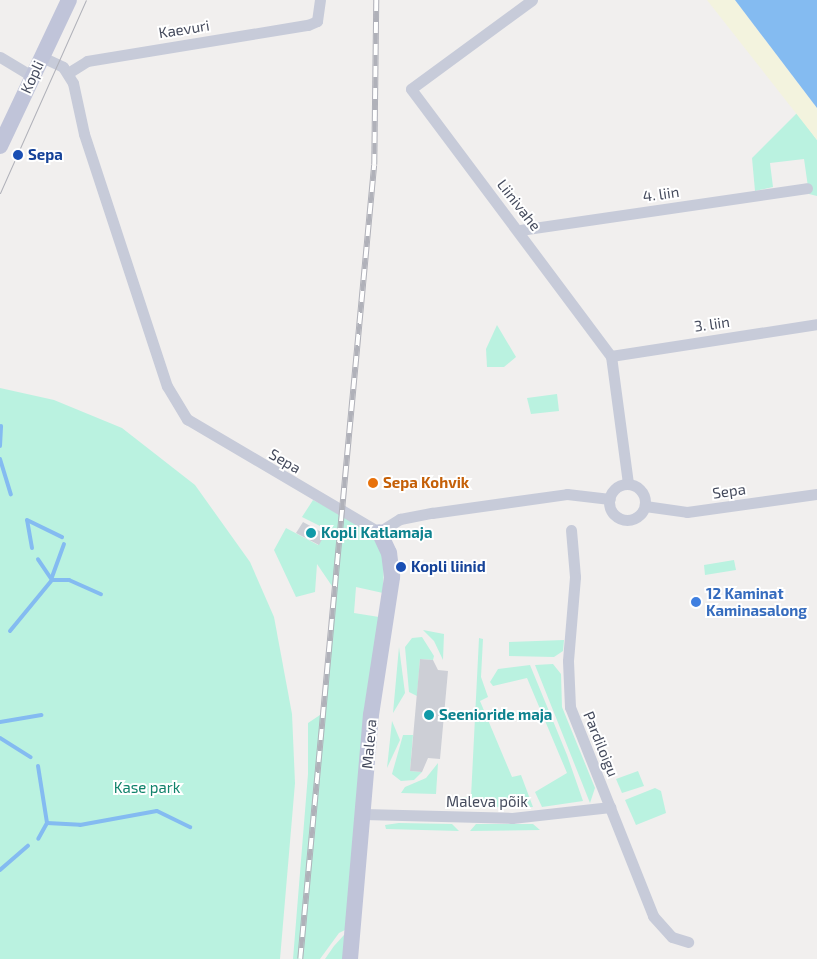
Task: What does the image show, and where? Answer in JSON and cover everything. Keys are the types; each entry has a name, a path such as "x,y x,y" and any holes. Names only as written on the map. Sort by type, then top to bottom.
{"street":[{"name":"Kaevuri","path":"68,73 87,60 308,25 317,21 320,0"},
{"name":"Liinivahe","path":"530,1 410,89 520,230 611,356 628,484"},
{"name":"Kopli","path":"0,146 66,3"},
{"path":"0,57 32,76"},
{"path":"42,57 68,73"},
{"name":"Sepa","path":"68,73 166,386 187,419 379,532"},
{"name":"4. liin","path":"520,230 807,188"},
{"name":"3. liin","path":"611,356 817,324"},
{"path":"628,484 641,491 645,506 636,518 626,520 613,513 610,499 615,489 628,484"},
{"path":"379,532 400,519 432,513 567,494 610,499"},
{"name":"Sepa","path":"645,506 686,512 817,494"},
{"name":"Pardiloigu","path":"571,530 575,577 568,661 570,708 653,916 672,937 688,942"},
{"name":"Maleva","path":"350,959 374,697 392,577 389,553 379,532"},
{"name":"Maleva põik","path":"364,814 512,818 610,807"}],"green space":[{"path":"797,113 817,140 817,196 809,194 804,159 770,163 773,187 755,191 752,158"},
{"path":"497,325 516,357 504,367 487,367 486,349"},
{"name":"Kase park","path":"0,388 54,400 122,428 195,485 250,562 274,617 292,714 295,783 280,959 0,959"},
{"path":"557,394 559,411 531,414 527,398"},
{"path":"313,500 360,524 376,540 384,561 383,593 356,587 354,613 379,617 365,705 347,929 339,933 320,959 293,959 308,774 308,723 323,713 336,592 317,564 315,592 296,597 274,550 286,528 318,545 325,534 322,527 302,517"},
{"path":"734,560 736,570 705,575 704,565"},
{"path":"423,630 444,634 443,660 434,641"},
{"path":"422,637 434,656 433,660 420,659 417,696 409,692 405,647 412,638"},
{"path":"479,638 483,639 481,677 488,697 480,701 512,777 521,775 533,807 461,807 461,797 471,797"},
{"path":"564,640 563,651 554,657 509,656 509,642"},
{"path":"399,647 405,693 393,713"},
{"path":"553,664 561,674 562,707 595,788 590,803 535,665"},
{"path":"530,665 567,755 583,801 542,807 535,792 567,773 527,678 493,686 490,682 498,669"},
{"path":"392,721 400,740 387,768"},
{"path":"403,735 413,735 410,771 422,772 414,780 401,781 392,774"},
{"path":"438,763 436,794 401,793 405,787 426,778"},
{"path":"638,771 644,786 622,793 616,779"},
{"path":"655,788 661,791 666,813 636,825 625,800"},
{"path":"399,823 452,824 459,831 386,829 385,825"},
{"path":"476,824 533,824 540,830 470,831"},
{"path":"344,935 345,959 325,959 334,946"}],"sand":[{"path":"707,0 735,0 817,108 817,140"}],"water":[{"path":"735,0 817,0 817,108"}],"building":[{"name":"Kopli Katlamaja","path":"303,522 325,534 319,545 296,533"},
{"name":"Seenioride maja","path":"420,659 433,660 438,670 448,671 440,759 428,758 422,772 410,771"}],"waterway":[{"path":"0,446 1,426"},
{"path":"0,459 11,494"},
{"path":"32,548 27,520 62,537"},
{"path":"52,577 64,544"},
{"path":"10,631 52,580 38,559"},
{"path":"52,580 69,580 101,594"},
{"path":"0,722 41,715"},
{"path":"0,738 31,757"},
{"path":"38,766 47,823 38,839"},
{"path":"47,823 80,825 157,811 190,827"},
{"path":"0,870 28,846"}],"tram line":[{"path":"0,193 86,0"}],"railway":[{"path":"300,959 374,165 376,0"}],"place":[{"name":"Sepa","path":"18,155"},
{"name":"Sepa Kohvik","path":"373,483"},
{"name":"Kopli Katlamaja","path":"311,533"},
{"name":"Kopli liinid","path":"401,567"},
{"name":"12 Kaminat Kaminasalong","path":"696,602"},
{"name":"Seenioride maja","path":"429,715"}]}
